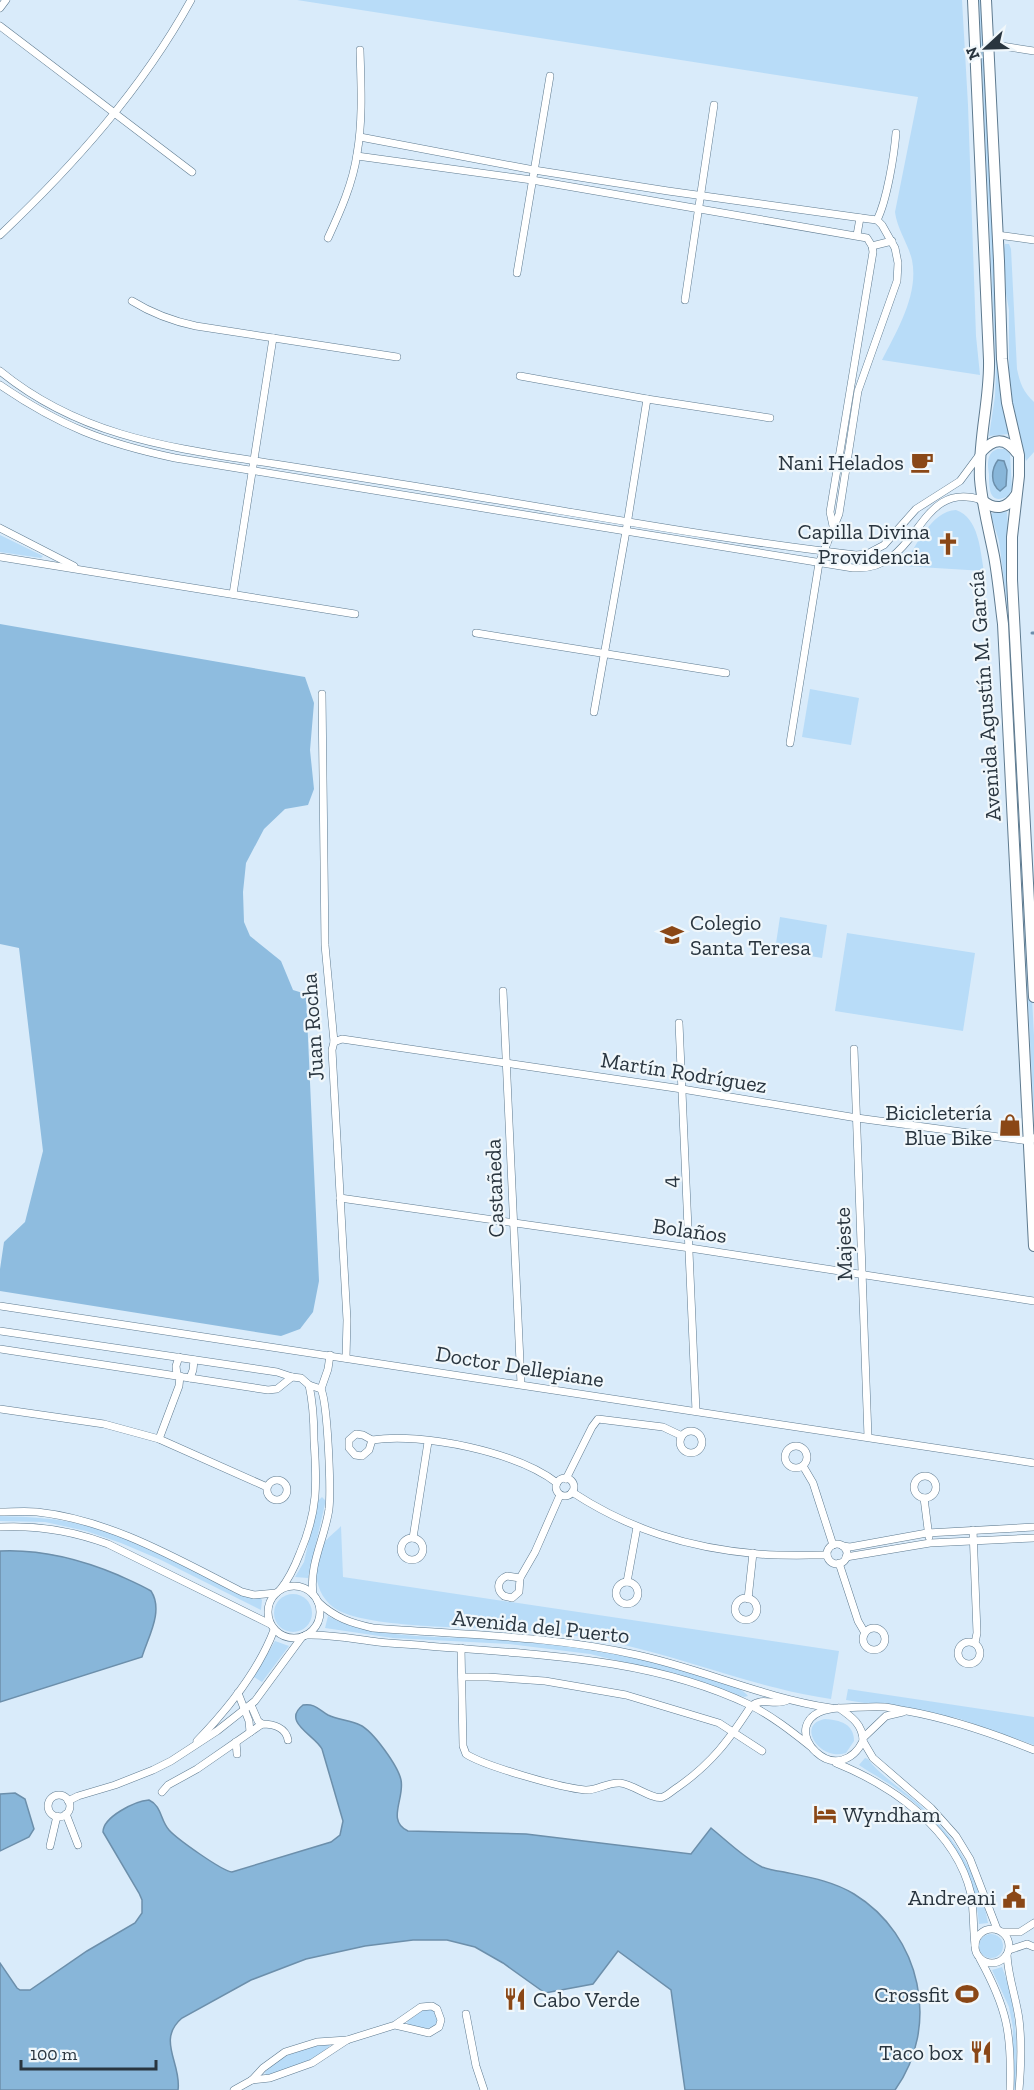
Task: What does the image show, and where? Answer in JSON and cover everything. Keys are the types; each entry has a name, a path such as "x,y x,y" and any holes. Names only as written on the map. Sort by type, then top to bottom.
{"main road":[{"name":"Avenida Agustín M. García","path":"973,0 989,369 980,477 982,501 998,580 1003,624 1022,1024 1032,1140 1034,1246"},
{"name":"Avenida Agustín M. García","path":"986,0 1003,375 1019,455 1012,537 1012,580 1034,997"},
{"path":"981,452 988,444 1002,441 1019,455"},
{"path":"982,501 999,508 1009,504 1017,494"}],"street":[{"path":"0,8 6,0"},
{"path":"0,235 62,174 115,112 158,53 190,0"},
{"path":"0,26 192,172"},
{"path":"989,44 1034,51"},
{"path":"328,238 339,213 357,156 360,137 360,50"},
{"path":"518,273 550,76"},
{"path":"685,300 714,105"},
{"path":"877,220 890,170 896,133"},
{"path":"360,137 534,170 877,220 882,225 892,241 898,263 897,281 858,391 839,514 819,563 790,743"},
{"path":"357,156 532,180 867,238 872,246 830,512 834,528"},
{"path":"857,235 860,218"},
{"path":"997,235 1034,240"},
{"path":"872,246 892,241"},
{"path":"132,301 150,313 177,322 397,357"},
{"path":"233,594 273,338"},
{"path":"854,362 868,363"},
{"path":"0,371 43,400 109,431 169,447 824,552 862,555 874,552 891,539 916,509 960,481 981,452"},
{"path":"520,376 770,418"},
{"path":"0,384 41,412 86,434 108,442 175,458 853,568 869,568 894,557 925,517 955,497 965,496 982,501"},
{"path":"594,712 647,399"},
{"path":"438,501 439,490"},
{"path":"936,495 942,504"},
{"path":"0,528 79,569"},
{"path":"891,539 900,541 901,550"},
{"path":"884,545 883,551 886,555 894,557"},
{"path":"0,557 355,614"},
{"path":"476,633 726,673"},
{"name":"Juan Rocha","path":"322,694 324,945 334,1042 332,1050 347,1320 346,1358"},
{"name":"Castañeda","path":"503,991 521,1384"},
{"name":"4","path":"679,1023 696,1411"},
{"name":"Martín Rodríguez","path":"334,1042 342,1039 682,1089 857,1118 1032,1140"},
{"name":"Majeste","path":"854,1049 868,1437"},
{"name":"Bolaños","path":"340,1198 690,1248 1034,1301"},
{"name":"Doctor Dellepiane","path":"0,1306 1034,1463"},
{"path":"0,1330 277,1372 302,1378 321,1389"},
{"path":"0,1349 268,1390 277,1389 292,1377"},
{"path":"313,1594 314,1568 329,1509 330,1495 325,1406 321,1389 330,1355"},
{"path":"159,1439 179,1386 176,1366 179,1357"},
{"path":"190,1377 194,1370 194,1360"},
{"path":"189,1750 238,1693 261,1660 272,1627 268,1608 296,1563 309,1532 316,1494 313,1405 309,1384"},
{"path":"0,1409 104,1424 159,1439 267,1487"},
{"path":"566,1479 598,1419 663,1427 682,1436"},
{"path":"372,1440 428,1442 493,1453 545,1473 558,1483"},
{"path":"414,1538 428,1442"},
{"path":"803,1466 813,1482 832,1545"},
{"path":"561,1479 566,1479 573,1484 572,1492 568,1496 560,1495 556,1488 561,1479"},
{"path":"572,1492 619,1520 704,1546 753,1553 827,1555"},
{"path":"316,1494 330,1495"},
{"path":"520,1578 535,1552 560,1495"},
{"path":"924,1498 930,1543"},
{"path":"0,1512 36,1512 97,1525 149,1546 242,1592 265,1596 294,1586 308,1590 318,1602 319,1618 316,1625 304,1636 248,1707 171,1761 138,1776 68,1801"},
{"path":"0,1527 53,1529 93,1538 272,1627 287,1637 304,1636"},
{"path":"627,1582 637,1527"},
{"path":"1034,1527 927,1533 850,1547 838,1544 832,1545 827,1555 832,1563 839,1563 846,1557 930,1543 1034,1538"},
{"path":"973,1530 977,1633 975,1643"},
{"path":"843,1546 846,1557"},
{"path":"748,1599 753,1553"},
{"path":"839,1563 858,1622 865,1633"},
{"name":"Avenida del Puerto","path":"318,1602 339,1618 373,1628 528,1638 636,1654 788,1700 835,1708 886,1707 958,1722 1034,1750"},
{"name":"Avenida del Puerto","path":"304,1636 340,1636 379,1642 542,1653 624,1666 712,1690 752,1706 783,1725 810,1746"},
{"path":"461,1648 463,1746 466,1755 520,1774 573,1788 587,1790 607,1784 621,1783 636,1787 655,1797 663,1797 704,1768 752,1706 761,1700 775,1704 788,1700"},
{"path":"462,1677 545,1681 626,1695 719,1723 762,1751"},
{"path":"238,1693 262,1724"},
{"path":"248,1707 250,1732"},
{"path":"1010,2090 1011,2054 1006,2017 995,1987 975,1950 973,1911 967,1884 954,1856 934,1828 906,1803 871,1778 820,1755 810,1746 806,1736 806,1725 815,1714 835,1708 854,1719 860,1727 863,1739 873,1758 931,1808 956,1836 970,1859 1000,1930 1008,1940 1007,1971 1019,2020 1021,2046 1019,2090"},
{"path":"834,1762 844,1761 855,1755 863,1739 886,1716 907,1711"},
{"path":"162,1792 168,1785 197,1769 262,1724 280,1728 286,1732 288,1740"},
{"path":"236,1742 237,1754"},
{"path":"66,1814 57,1816 49,1810 50,1800 60,1795 68,1801 69,1808 66,1814 78,1845"},
{"path":"50,1846 57,1816"},
{"path":"975,1945 978,1935 987,1929 1020,1932 1034,1923"},
{"path":"980,1959 994,1963 1027,1944 1034,1947"},
{"path":"234,2090 252,2080 267,2064 285,2052 317,2042 346,2040 395,2025 421,2007 437,2009 441,2020 439,2027 429,2033 395,2025"},
{"path":"466,2014 476,2066 484,2090"},
{"path":"252,2080 270,2078 312,2063 346,2040"}],"shaded area":[{"path":"297,0 962,0 976,336 980,375 882,360 905,312 912,286 912,260 895,212 918,97"},
{"path":"979,0 983,0 1009,434 989,436 996,370"},
{"path":"1005,244 1009,244 1011,249 1017,369 1022,387 1034,402 1034,452 1026,461 1009,386 1009,310 1006,293"},
{"path":"997,449 1005,449 1010,454 1012,489 1008,496 1002,499 994,497 990,490 988,459"},
{"path":"998,460 1004,461 1007,470 1006,486 1000,491 994,484 993,476"},
{"path":"956,510 964,514 974,527 984,571 903,566 932,523 939,516"},
{"path":"1007,512 1034,1036 1034,1119 1008,611 999,541 991,515"},
{"path":"0,535 43,556 41,558 0,552"},
{"path":"0,624 305,677 314,703 310,750 314,789 308,805 285,809 264,829 246,863 243,892 244,922 250,936 281,961 293,990 306,994 319,1281 313,1312 300,1329 281,1336 0,1291 4,1242 25,1222 43,1151 19,948 0,944"},
{"path":"810,689 859,698 851,745 802,737"},
{"path":"780,917 827,925 822,958 775,950"},
{"path":"847,933 975,953 963,1031 835,1011"},
{"path":"322,1497 325,1504 308,1578 295,1577 304,1562 318,1501"},
{"path":"0,1516 66,1521 126,1539 182,1564 235,1593 260,1598 262,1600 261,1610 161,1560 121,1543 86,1531 45,1522 0,1521"},
{"path":"341,1526 343,1577 839,1651 831,1699 784,1690 640,1649 589,1638 525,1631 409,1625 363,1619 345,1614 333,1607 322,1594 316,1570 324,1542"},
{"path":"0,1551 46,1553 75,1560 118,1575 151,1591 155,1599 155,1615 142,1657 0,1702"},
{"path":"293,1594 307,1599 312,1613 307,1627 293,1632 279,1627 274,1613 279,1599"},
{"path":"328,1616 367,1630 391,1634 533,1642 607,1652 727,1684 748,1696 744,1697 689,1678 590,1654 509,1644 393,1638 325,1628"},
{"path":"275,1641 289,1646 262,1682 254,1677"},
{"path":"848,1689 1034,1717 1034,1745 957,1718 846,1700"},
{"path":"303,1705 314,1706 332,1717 360,1725 378,1741 395,1766 401,1780 397,1815 402,1827 408,1831 526,1834 691,1854 711,1828 742,1854 762,1867 820,1880 854,1894 877,1912 895,1933 909,1957 917,1983 920,2011 917,2038 909,2065 895,2090 685,2090 671,1990 618,1951 593,1984 545,1993 503,1963 475,1947 447,1940 413,1940 365,1946 306,1959 251,1980 182,2018 175,2026 170,2044 177,2071 178,2090 0,2090 0,1963 17,1988 30,1990 87,1951 135,1923 142,1913 142,1900 139,1893 103,1832 104,1826 114,1816 128,1807 149,1800 159,1809 169,1830 210,1861 232,1872 331,1842 340,1835 343,1821 322,1749 297,1723 297,1711"},
{"path":"825,1719 841,1722 852,1731 854,1741 846,1753 828,1752 814,1741 812,1728 816,1722"},
{"path":"865,1758 916,1802 946,1832 973,1875 985,1907 988,1923 979,1924 971,1884 964,1866 943,1832 915,1803 859,1765"},
{"path":"15,1793 25,1799 34,1829 29,1837 0,1851 0,1794"},
{"path":"991,1934 1000,1937 1003,1946 1000,1955 991,1958 982,1955 979,1946 982,1937"},
{"path":"1002,1967 1014,2013 1016,2090 1013,2090 1013,2028 1009,2007 992,1970"},
{"path":"425,2009 434,2010 439,2021 433,2027 408,2025 407,2021"},
{"path":"329,2043 330,2045 325,2050 300,2065 266,2075 265,2072 287,2056 302,2049"}],"place":[{"name":"Nani Helados","path":"922,462"},
{"name":"Capilla Divina Providencia","path":"948,544"},
{"name":"Colegio Santa Teresa","path":"672,935"},
{"name":"Bicicletería Blue Bike","path":"1010,1125"},
{"name":"Wyndham","path":"825,1814"},
{"name":"Andreani","path":"1014,1897"},
{"name":"Crossfit","path":"967,1994"},
{"name":"Cabo Verde","path":"515,1999"},
{"name":"Taco box","path":"981,2052"}]}
